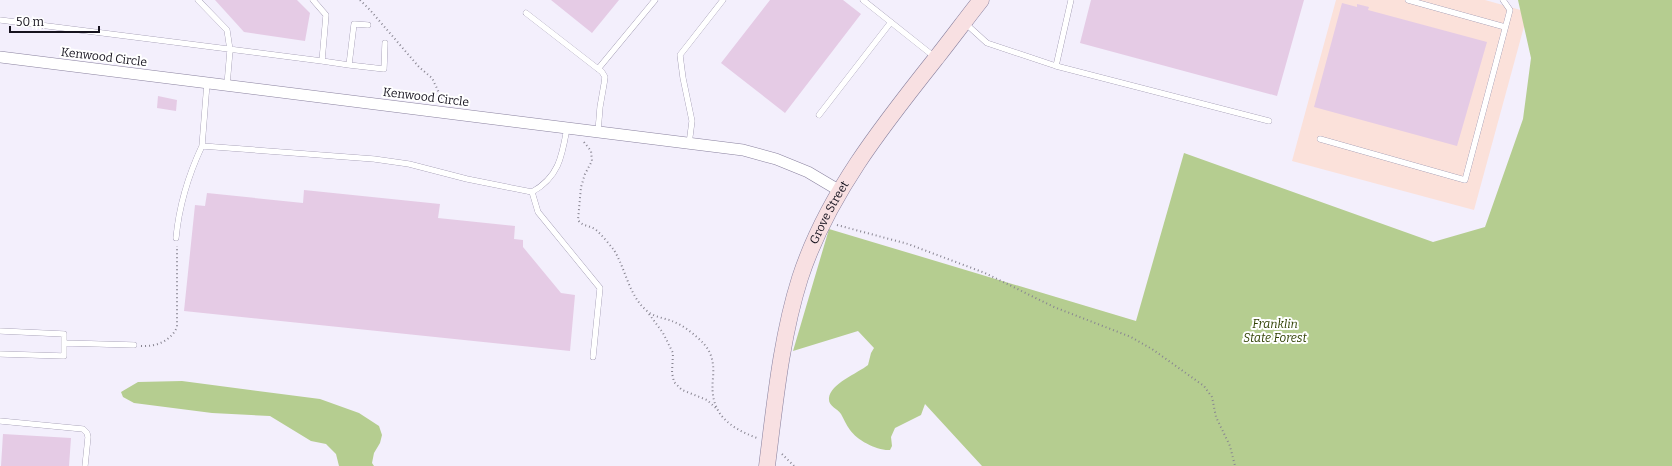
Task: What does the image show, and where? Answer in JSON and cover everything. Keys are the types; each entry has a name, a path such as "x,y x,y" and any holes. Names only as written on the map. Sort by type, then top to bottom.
{"main road":[{"name":"Grove Street","path":"767,466 784,349 792,310 800,278 823,221 863,154 902,101 981,0"}],"street":[{"name":"Kenwood Circle","path":"0,57 743,150 776,159 808,172 840,191"}],"lane":[{"path":"198,0 226,30 230,50 227,85"},
{"path":"313,0 326,15 322,61"},
{"path":"598,69 655,0"},
{"path":"689,144 692,121 680,55 723,0"},
{"path":"863,0 936,58"},
{"path":"1056,66 1071,0"},
{"path":"1408,0 1505,27"},
{"path":"1320,140 1465,180 1510,10 1503,0"},
{"path":"526,13 598,69 605,77 598,132"},
{"path":"0,20 230,50 384,68 385,43"},
{"path":"819,114 891,22"},
{"path":"964,22 988,43 1056,66 1269,121"},
{"path":"350,65 354,24 368,25"},
{"path":"176,238 183,194 202,146 207,83"},
{"path":"202,146 374,159 409,164 467,180 532,192 546,183 557,167 570,129"},
{"path":"532,192 538,212 600,288 593,357"},
{"path":"0,331 64,334 64,356 0,354"},
{"path":"64,343 134,346"},
{"path":"0,422 83,429 86,431 88,437 85,466"}],"path":[{"path":"360,0 419,67 432,78 448,113"},
{"path":"570,129 588,146 592,156 592,161 585,174 581,187 578,220 583,225 591,226 596,229 614,251 636,299 664,333 673,353 672,373 674,382 687,393 707,400 718,410"},
{"path":"823,221 908,244 985,273 1054,307 1131,337 1152,349 1204,386 1212,397 1216,417 1230,446 1236,466"},
{"path":"134,346 149,347 158,344 171,337 175,332 178,314 176,238"},
{"path":"649,313 674,322 704,344 711,356 713,393 718,410 723,419 734,428 770,443"}],"shaded area":[{"path":"1336,0 1485,0 1528,12 1474,210 1292,161"}],"green space":[{"name":"Franklin State Forest","path":"1518,0 1672,0 1672,466 982,466 925,404 921,415 895,428 891,437 892,446 890,450 873,447 853,434 841,414 831,405 829,398 834,388 845,379 868,365 874,348 858,331 793,351 829,229 1136,321 1184,153 1433,242 1485,227 1523,119 1531,58"},
{"path":"182,381 320,399 359,413 379,426 382,435 380,443 374,453 372,463 374,466 339,466 336,454 326,444 311,441 270,416 212,413 134,403 123,397 121,392 138,382"}],"building":[{"path":"215,0 297,0 310,13 305,41 244,32"},
{"path":"551,0 619,0 592,33"},
{"path":"770,0 843,0 861,14 785,113 721,63"},
{"path":"1091,0 1304,0 1277,96 1080,43"},
{"path":"1342,3 1357,7 1357,4 1369,7 1368,10 1487,42 1457,146 1314,107"},
{"path":"158,96 177,100 176,111 157,108"},
{"path":"304,190 440,204 438,218 515,226 514,239 523,240 523,247 561,293 575,295 570,351 184,311 195,205 205,206 207,193 303,203"},
{"path":"3,434 71,438 69,466 1,466"}]}
